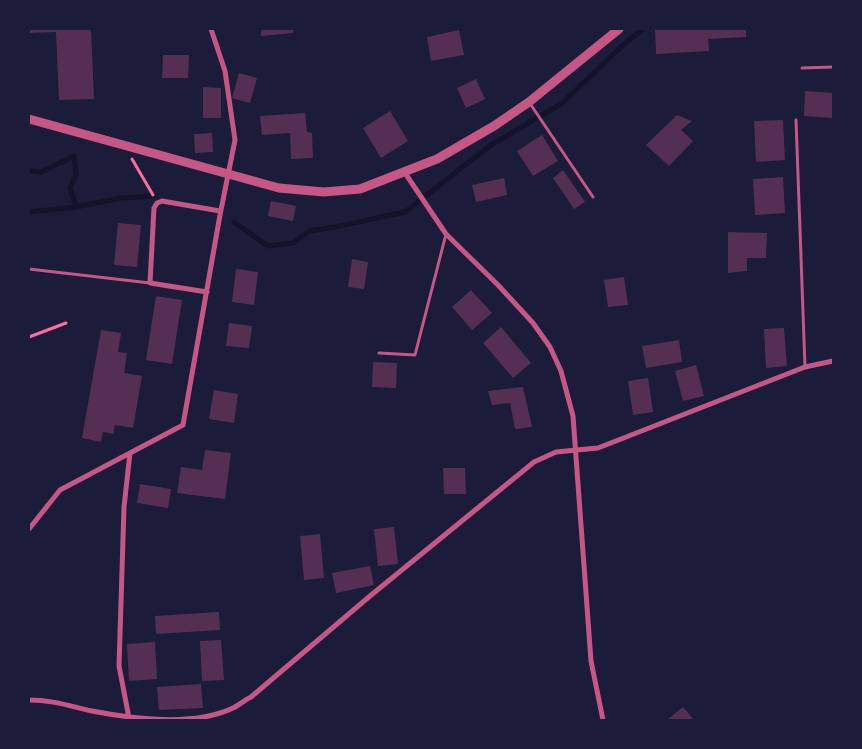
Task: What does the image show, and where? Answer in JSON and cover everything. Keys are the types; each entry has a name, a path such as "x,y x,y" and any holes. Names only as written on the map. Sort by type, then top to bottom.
{"street":[{"path":"29,529 60,490 183,424 220,211 235,140 225,71 211,29"},
{"path":"29,119 279,188 324,192 360,189 405,173 460,147 532,106 619,29"},
{"path":"405,173 446,234 498,285 533,323 550,347 562,370 573,416 591,661 603,720"},
{"path":"207,292 150,283 154,208 157,202 162,201 220,211"},
{"path":"29,700 47,700 129,718 177,720 216,714 235,707 251,696 534,462 556,452 598,448 805,367 833,361"},
{"path":"129,718 119,666 124,507 130,452"}],"lane":[{"path":"802,68 833,66"},
{"path":"532,106 593,197"},
{"path":"796,120 805,367"},
{"path":"379,353 415,355 446,234"},
{"path":"29,269 150,283"}],"path":[{"path":"124,146 157,202"},
{"path":"29,338 66,323"}],"building":[{"path":"29,29 91,29 94,99 59,100 56,32 29,33"},
{"path":"261,29 293,29 293,33 261,36"},
{"path":"655,29 746,29 746,37 708,39 709,51 656,54"},
{"path":"459,30 464,55 431,61 427,37"},
{"path":"163,55 189,55 188,78 162,78"},
{"path":"239,73 257,78 250,103 232,98"},
{"path":"476,79 485,99 466,108 457,88"},
{"path":"203,87 221,88 221,118 203,118"},
{"path":"805,91 833,93 833,118 804,116"},
{"path":"390,111 408,141 381,158 363,128"},
{"path":"305,113 307,132 312,133 313,158 291,159 290,133 262,135 260,116"},
{"path":"677,115 692,121 681,130 693,141 669,166 646,145"},
{"path":"783,120 785,160 756,162 754,121"},
{"path":"212,133 213,152 195,153 194,134"},
{"path":"542,135 558,161 533,176 517,151"},
{"path":"563,170 585,202 574,209 553,178"},
{"path":"783,177 785,213 755,215 753,179"},
{"path":"504,178 507,195 476,202 472,185"},
{"path":"271,201 296,206 293,221 268,216"},
{"path":"118,223 141,225 137,267 114,265"},
{"path":"728,232 767,233 766,258 747,258 747,271 728,273"},
{"path":"352,259 368,262 364,289 348,287"},
{"path":"236,269 258,272 254,305 232,302"},
{"path":"624,277 628,305 608,307 604,280"},
{"path":"471,290 492,313 472,330 452,307"},
{"path":"156,296 182,300 172,364 146,360"},
{"path":"229,323 252,326 249,348 226,346"},
{"path":"501,327 531,363 513,378 483,343"},
{"path":"784,328 787,366 766,368 764,329"},
{"path":"101,330 121,333 118,352 127,353 124,373 142,376 133,428 115,425 113,434 103,432 101,442 82,438"},
{"path":"679,340 682,362 646,368 642,346"},
{"path":"373,362 397,363 396,388 372,387"},
{"path":"696,365 704,396 683,401 675,371"},
{"path":"648,378 653,412 633,415 628,381"},
{"path":"523,387 532,427 515,429 510,403 492,405 488,391"},
{"path":"214,390 238,394 234,423 209,419"},
{"path":"205,450 231,453 225,499 177,493 181,467 202,470"},
{"path":"443,468 465,468 466,494 444,494"},
{"path":"140,484 171,489 168,508 137,503"},
{"path":"394,527 398,564 378,566 374,529"},
{"path":"320,534 324,578 304,580 300,536"},
{"path":"370,566 374,585 336,593 332,573"},
{"path":"219,612 220,630 156,634 155,616"},
{"path":"221,640 224,680 202,681 200,641"},
{"path":"155,642 157,679 129,681 127,644"},
{"path":"201,684 203,708 159,710 157,687"},
{"path":"683,707 694,720 667,720"}],"waterway":[{"path":"234,222 268,246 293,243 309,231 405,212 491,145 561,104 621,47 643,29"},
{"path":"29,171 41,172 74,156 76,175 70,188 76,207"},
{"path":"29,212 76,207 121,198 153,196"}]}
